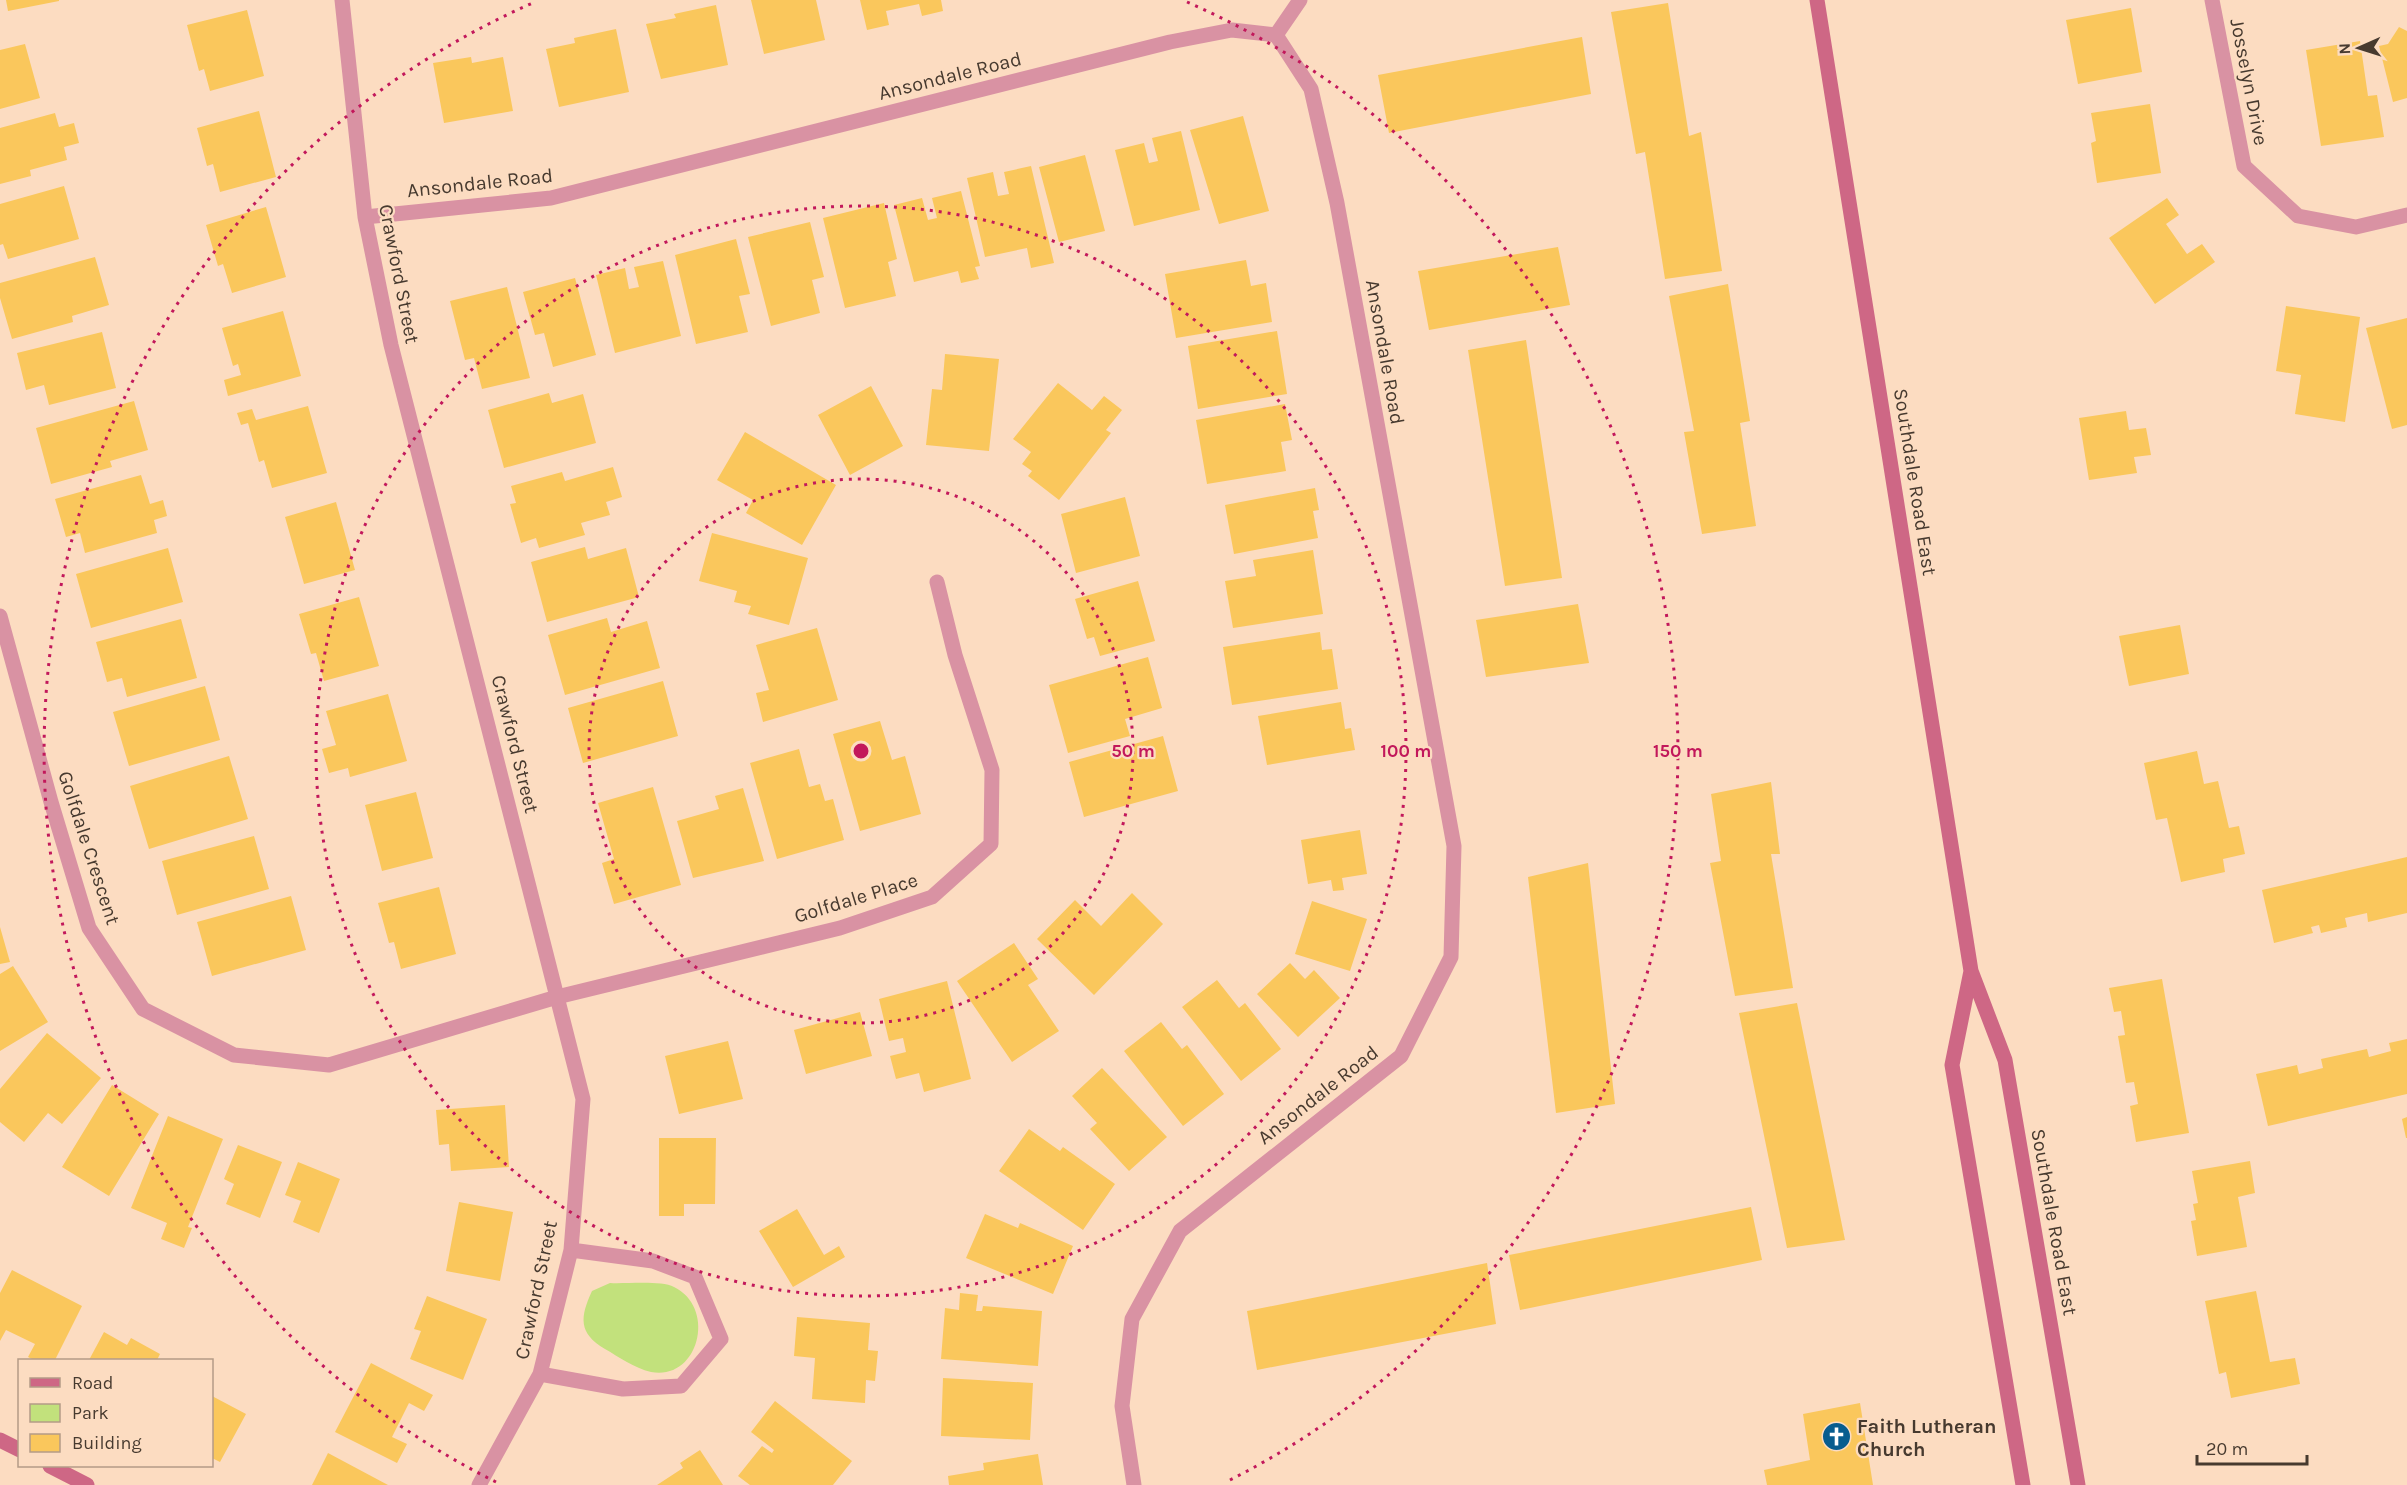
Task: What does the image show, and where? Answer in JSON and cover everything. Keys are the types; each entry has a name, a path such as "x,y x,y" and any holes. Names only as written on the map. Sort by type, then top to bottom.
{"main road":[{"name":"Southdale Road East","path":"1817,0 1971,970 2005,1060 2078,1485"},
{"name":"Southdale Road East","path":"1971,970 1952,1065 2023,1485"},
{"path":"0,1440 18,1449"},
{"path":"52,1467 87,1485"}],"street":[{"name":"Crawford Street","path":"342,0 365,217 391,345 583,1099 570,1250 540,1374 479,1485"},
{"path":"1276,35 1299,0"},
{"name":"Josselyn Drive","path":"2212,0 2244,166 2298,216 2356,228 2407,215"},
{"name":"Ansondale Road","path":"365,217 550,198 1170,42 1232,30 1276,35 1311,89 1337,203 1454,846 1451,957 1401,1056 1180,1231 1132,1319 1122,1406 1134,1485"},
{"name":"Golfdale Place","path":"557,996 840,928 932,897 991,844 992,770 955,655 937,582"},
{"name":"Golfdale Crescent","path":"0,616 51,802 89,928 143,1009 234,1055 329,1065 557,996"},
{"path":"540,1374 623,1389 681,1386 721,1339 695,1276 653,1260 570,1250"}],"green space":[{"path":"610,1283 668,1285 687,1297 695,1310 698,1325 697,1341 691,1355 681,1365 668,1372 651,1372 627,1362 590,1337 584,1324 588,1300 592,1291"}],"building":[{"path":"6,0 59,0 59,1 8,11"},
{"path":"751,0 816,0 825,40 764,54"},
{"path":"860,0 941,0 943,11 922,16 919,4 886,11 889,25 867,30"},
{"path":"1668,3 1689,136 1701,132 1722,271 1665,279 1645,152 1636,154 1611,12"},
{"path":"716,5 728,65 661,79 646,24 676,18 674,14"},
{"path":"2131,8 2142,72 2078,84 2066,20"},
{"path":"247,10 264,76 210,91 204,69 199,71 187,25"},
{"path":"2399,27 2407,31 2407,98 2393,102 2379,46 2388,44"},
{"path":"616,29 629,92 559,107 546,49 575,43 574,38"},
{"path":"1582,37 1591,94 1389,133 1378,75"},
{"path":"2360,41 2368,96 2377,95 2384,137 2321,146 2306,50"},
{"path":"25,44 40,98 0,109 0,50"},
{"path":"471,57 472,63 503,57 513,111 444,123 433,63"},
{"path":"2150,104 2161,173 2097,183 2091,143 2096,141 2091,113"},
{"path":"259,111 276,177 220,192 213,164 207,166 197,128"},
{"path":"55,113 59,127 74,123 79,143 64,147 67,160 30,170 31,176 0,184 0,128"},
{"path":"1243,116 1269,211 1219,224 1190,130"},
{"path":"1181,131 1200,210 1134,226 1115,150 1144,143 1149,163 1158,161 1152,138"},
{"path":"1085,155 1105,231 1059,242 1039,167"},
{"path":"1031,166 1054,263 1031,268 1027,248 985,257 967,178 993,172 998,196 1009,194 1004,172"},
{"path":"64,186 79,239 8,259 3,244 0,245 0,204"},
{"path":"961,191 980,266 975,267 979,279 961,283 958,271 914,282 894,205 922,198 928,220 937,218 932,198"},
{"path":"2167,198 2179,215 2166,224 2187,254 2202,244 2215,262 2155,304 2109,238"},
{"path":"884,203 897,259 888,262 896,296 845,308 823,218"},
{"path":"266,207 286,277 232,293 223,264 218,266 206,225"},
{"path":"810,222 824,277 812,280 820,313 771,326 748,237"},
{"path":"736,239 750,294 739,296 748,332 696,344 675,255"},
{"path":"1558,247 1570,305 1429,330 1418,271"},
{"path":"95,257 109,305 72,316 73,322 12,339 0,298 0,283"},
{"path":"1246,260 1251,286 1266,283 1272,322 1176,338 1165,274"},
{"path":"663,261 681,336 615,353 596,275 625,268 629,289 639,287 634,267"},
{"path":"575,278 596,355 553,367 544,333 535,335 523,292"},
{"path":"1728,284 1750,421 1740,423 1756,526 1702,534 1684,432 1694,431 1669,296"},
{"path":"507,287 530,378 482,389 474,358 465,360 450,301"},
{"path":"2286,306 2360,317 2345,422 2295,414 2301,375 2276,371"},
{"path":"283,311 301,376 228,396 224,380 241,375 238,364 233,366 222,328"},
{"path":"2407,318 2407,425 2392,429 2366,328"},
{"path":"1277,331 1287,394 1198,409 1188,346"},
{"path":"102,332 116,388 49,405 44,385 26,390 17,353"},
{"path":"1526,340 1562,578 1505,586 1468,350"},
{"path":"945,354 999,359 989,451 926,445 932,389 942,390"},
{"path":"1058,383 1092,410 1104,396 1122,410 1106,430 1111,433 1059,500 1028,476 1032,471 1022,464 1031,452 1013,439"},
{"path":"871,386 903,446 850,475 818,415"},
{"path":"549,393 552,403 583,394 596,443 504,468 488,410"},
{"path":"134,401 148,450 110,461 112,467 51,484 36,428"},
{"path":"1285,404 1292,440 1281,442 1286,471 1207,484 1196,420"},
{"path":"308,406 327,473 272,488 264,460 259,462 248,423 241,425 237,413 252,409 256,420"},
{"path":"2126,411 2129,430 2146,428 2151,455 2134,457 2137,473 2089,480 2079,418"},
{"path":"745,432 836,485 802,545 746,513 753,500 717,480"},
{"path":"613,467 622,497 606,502 610,515 581,523 585,535 539,548 536,538 521,543 510,504 516,503 511,486 562,472 565,481"},
{"path":"141,475 150,504 163,500 167,516 154,520 157,533 85,553 80,533 66,537 55,499"},
{"path":"1315,488 1319,510 1313,511 1318,538 1234,554 1225,505"},
{"path":"1125,497 1140,556 1076,573 1061,514"},
{"path":"336,502 355,570 304,584 285,517"},
{"path":"712,533 808,558 789,625 748,614 751,606 734,602 737,591 699,581"},
{"path":"585,547 588,559 626,548 639,597 547,622 531,562"},
{"path":"168,548 183,602 91,628 76,574"},
{"path":"1313,550 1323,614 1233,628 1225,581 1256,576 1253,560"},
{"path":"1138,581 1155,641 1100,656 1094,637 1087,639 1075,599"},
{"path":"359,597 379,666 324,681 316,653 311,654 299,614"},
{"path":"1578,604 1589,663 1486,677 1476,620"},
{"path":"607,618 611,632 647,621 660,668 565,695 548,635"},
{"path":"181,619 197,678 127,697 122,678 107,682 96,642"},
{"path":"2180,625 2189,674 2129,686 2119,636"},
{"path":"817,628 838,700 763,722 756,693 769,690 756,645"},
{"path":"1320,632 1322,650 1332,649 1338,689 1232,705 1223,647"},
{"path":"1148,657 1162,708 1125,719 1130,736 1068,753 1049,685"},
{"path":"663,681 678,736 583,763 568,708"},
{"path":"205,686 220,740 129,766 113,712"},
{"path":"388,694 407,761 350,777 348,768 329,773 322,749 336,745 326,711"},
{"path":"1341,702 1345,729 1351,728 1355,750 1267,765 1258,716"},
{"path":"880,721 892,760 905,756 921,814 860,831 833,734"},
{"path":"1163,736 1178,791 1084,817 1069,762"},
{"path":"799,749 809,787 820,784 825,801 833,799 844,840 777,859 750,763"},
{"path":"2197,751 2204,784 2218,781 2229,828 2239,826 2245,854 2223,859 2225,872 2181,882 2167,818 2156,820 2144,763"},
{"path":"229,756 248,819 149,849 130,786"},
{"path":"1771,782 1780,854 1771,854 1793,988 1735,996 1710,863 1721,861 1711,794"},
{"path":"653,787 681,885 614,904 602,863 614,859 598,803"},
{"path":"743,788 764,861 693,878 677,821 719,809 715,796"},
{"path":"416,792 433,858 382,871 365,805"},
{"path":"1360,830 1367,874 1342,878 1344,890 1333,891 1331,880 1308,884 1301,840"},
{"path":"254,836 269,889 177,915 162,861"},
{"path":"2407,857 2407,913 2368,922 2367,913 2345,918 2347,927 2321,933 2319,925 2311,927 2313,933 2274,943 2262,890"},
{"path":"1588,863 1615,1104 1556,1113 1528,877"},
{"path":"439,887 456,954 401,969 394,942 389,943 378,903"},
{"path":"1132,893 1163,924 1094,995 1037,939 1075,900 1101,926"},
{"path":"291,896 306,950 212,976 197,922"},
{"path":"1312,901 1367,919 1350,971 1295,954"},
{"path":"0,927 10,962 0,964"},
{"path":"1014,943 1038,979 1028,985 1059,1031 1012,1062 957,981"},
{"path":"1290,963 1305,979 1314,970 1340,998 1298,1037 1257,994"},
{"path":"13,966 48,1022 0,1051 0,974"},
{"path":"2162,979 2189,1133 2136,1142 2130,1106 2138,1104 2134,1082 2126,1083 2118,1036 2125,1035 2121,1011 2114,1012 2109,988"},
{"path":"1217,980 1239,1008 1245,1003 1281,1049 1241,1081 1182,1007"},
{"path":"947,981 971,1079 924,1092 919,1073 896,1079 890,1056 906,1052 903,1038 889,1041 879,999"},
{"path":"1797,1003 1845,1240 1787,1248 1739,1013"},
{"path":"860,1012 872,1056 806,1074 794,1030"},
{"path":"1161,1022 1182,1049 1187,1045 1224,1094 1183,1126 1124,1051"},
{"path":"47,1033 101,1078 62,1124 48,1113 24,1142 0,1122 0,1089"},
{"path":"2407,1039 2407,1094 2268,1126 2256,1074 2297,1065 2299,1074 2323,1068 2321,1059 2367,1049 2369,1057 2391,1051 2389,1043"},
{"path":"728,1041 743,1099 679,1114 665,1056"},
{"path":"1102,1068 1167,1137 1129,1171 1090,1129 1097,1123 1072,1096"},
{"path":"112,1085 159,1114 109,1196 62,1167"},
{"path":"505,1105 509,1167 451,1171 449,1144 439,1145 436,1110"},
{"path":"168,1116 223,1139 188,1227 192,1228 184,1248 161,1239 167,1223 131,1208"},
{"path":"2407,1117 2407,1138 2406,1138 2402,1119"},
{"path":"1029,1129 1060,1151 1063,1147 1115,1184 1083,1230 999,1171"},
{"path":"659,1138 716,1138 715,1204 684,1204 684,1216 659,1216"},
{"path":"238,1145 282,1162 260,1218 226,1204 234,1184 224,1179"},
{"path":"2250,1161 2255,1193 2238,1197 2247,1247 2197,1256 2191,1221 2196,1220 2193,1204 2198,1203 2192,1171"},
{"path":"298,1162 340,1179 319,1233 293,1222 301,1201 285,1195"},
{"path":"459,1202 513,1212 500,1281 446,1271"},
{"path":"1751,1207 1762,1260 1520,1310 1509,1255"},
{"path":"797,1209 824,1255 839,1246 845,1257 793,1287 759,1231"},
{"path":"985,1214 1018,1228 1020,1223 1073,1246 1053,1294 966,1258"},
{"path":"1487,1263 1496,1324 1257,1370 1247,1311"},
{"path":"12,1270 82,1306 56,1359 28,1357 35,1344 6,1330 0,1341 0,1293"},
{"path":"2256,1291 2270,1362 2295,1358 2300,1384 2231,1398 2226,1372 2219,1374 2205,1301"},
{"path":"960,1293 978,1295 976,1311 982,1311 983,1306 1042,1311 1038,1366 941,1359 945,1308 959,1310"},
{"path":"427,1296 487,1319 463,1380 410,1359 421,1331 414,1329"},
{"path":"797,1317 870,1323 868,1350 878,1351 875,1381 866,1380 865,1403 812,1399 815,1358 794,1356"},
{"path":"104,1332 127,1345 131,1338 160,1354 158,1359 90,1359"},
{"path":"371,1363 433,1395 424,1411 409,1403 392,1437 407,1444 397,1463 335,1432"},
{"path":"943,1378 1033,1383 1030,1440 941,1436"},
{"path":"213,1397 246,1414 220,1462 213,1458"},
{"path":"775,1401 852,1461 833,1485 750,1485 738,1476 762,1446 772,1453 774,1450 751,1432"},
{"name":"Faith Lutheran Church","path":"1860,1403 1873,1485 1767,1485 1764,1470 1810,1460 1803,1414"},
{"path":"700,1450 723,1485 657,1485 683,1468 680,1463"},
{"path":"328,1453 388,1485 312,1485"},
{"path":"1038,1454 1043,1485 949,1485 948,1476 984,1470 983,1463"}],"place":[{"name":"Faith Lutheran Church","path":"1836,1437"}]}
